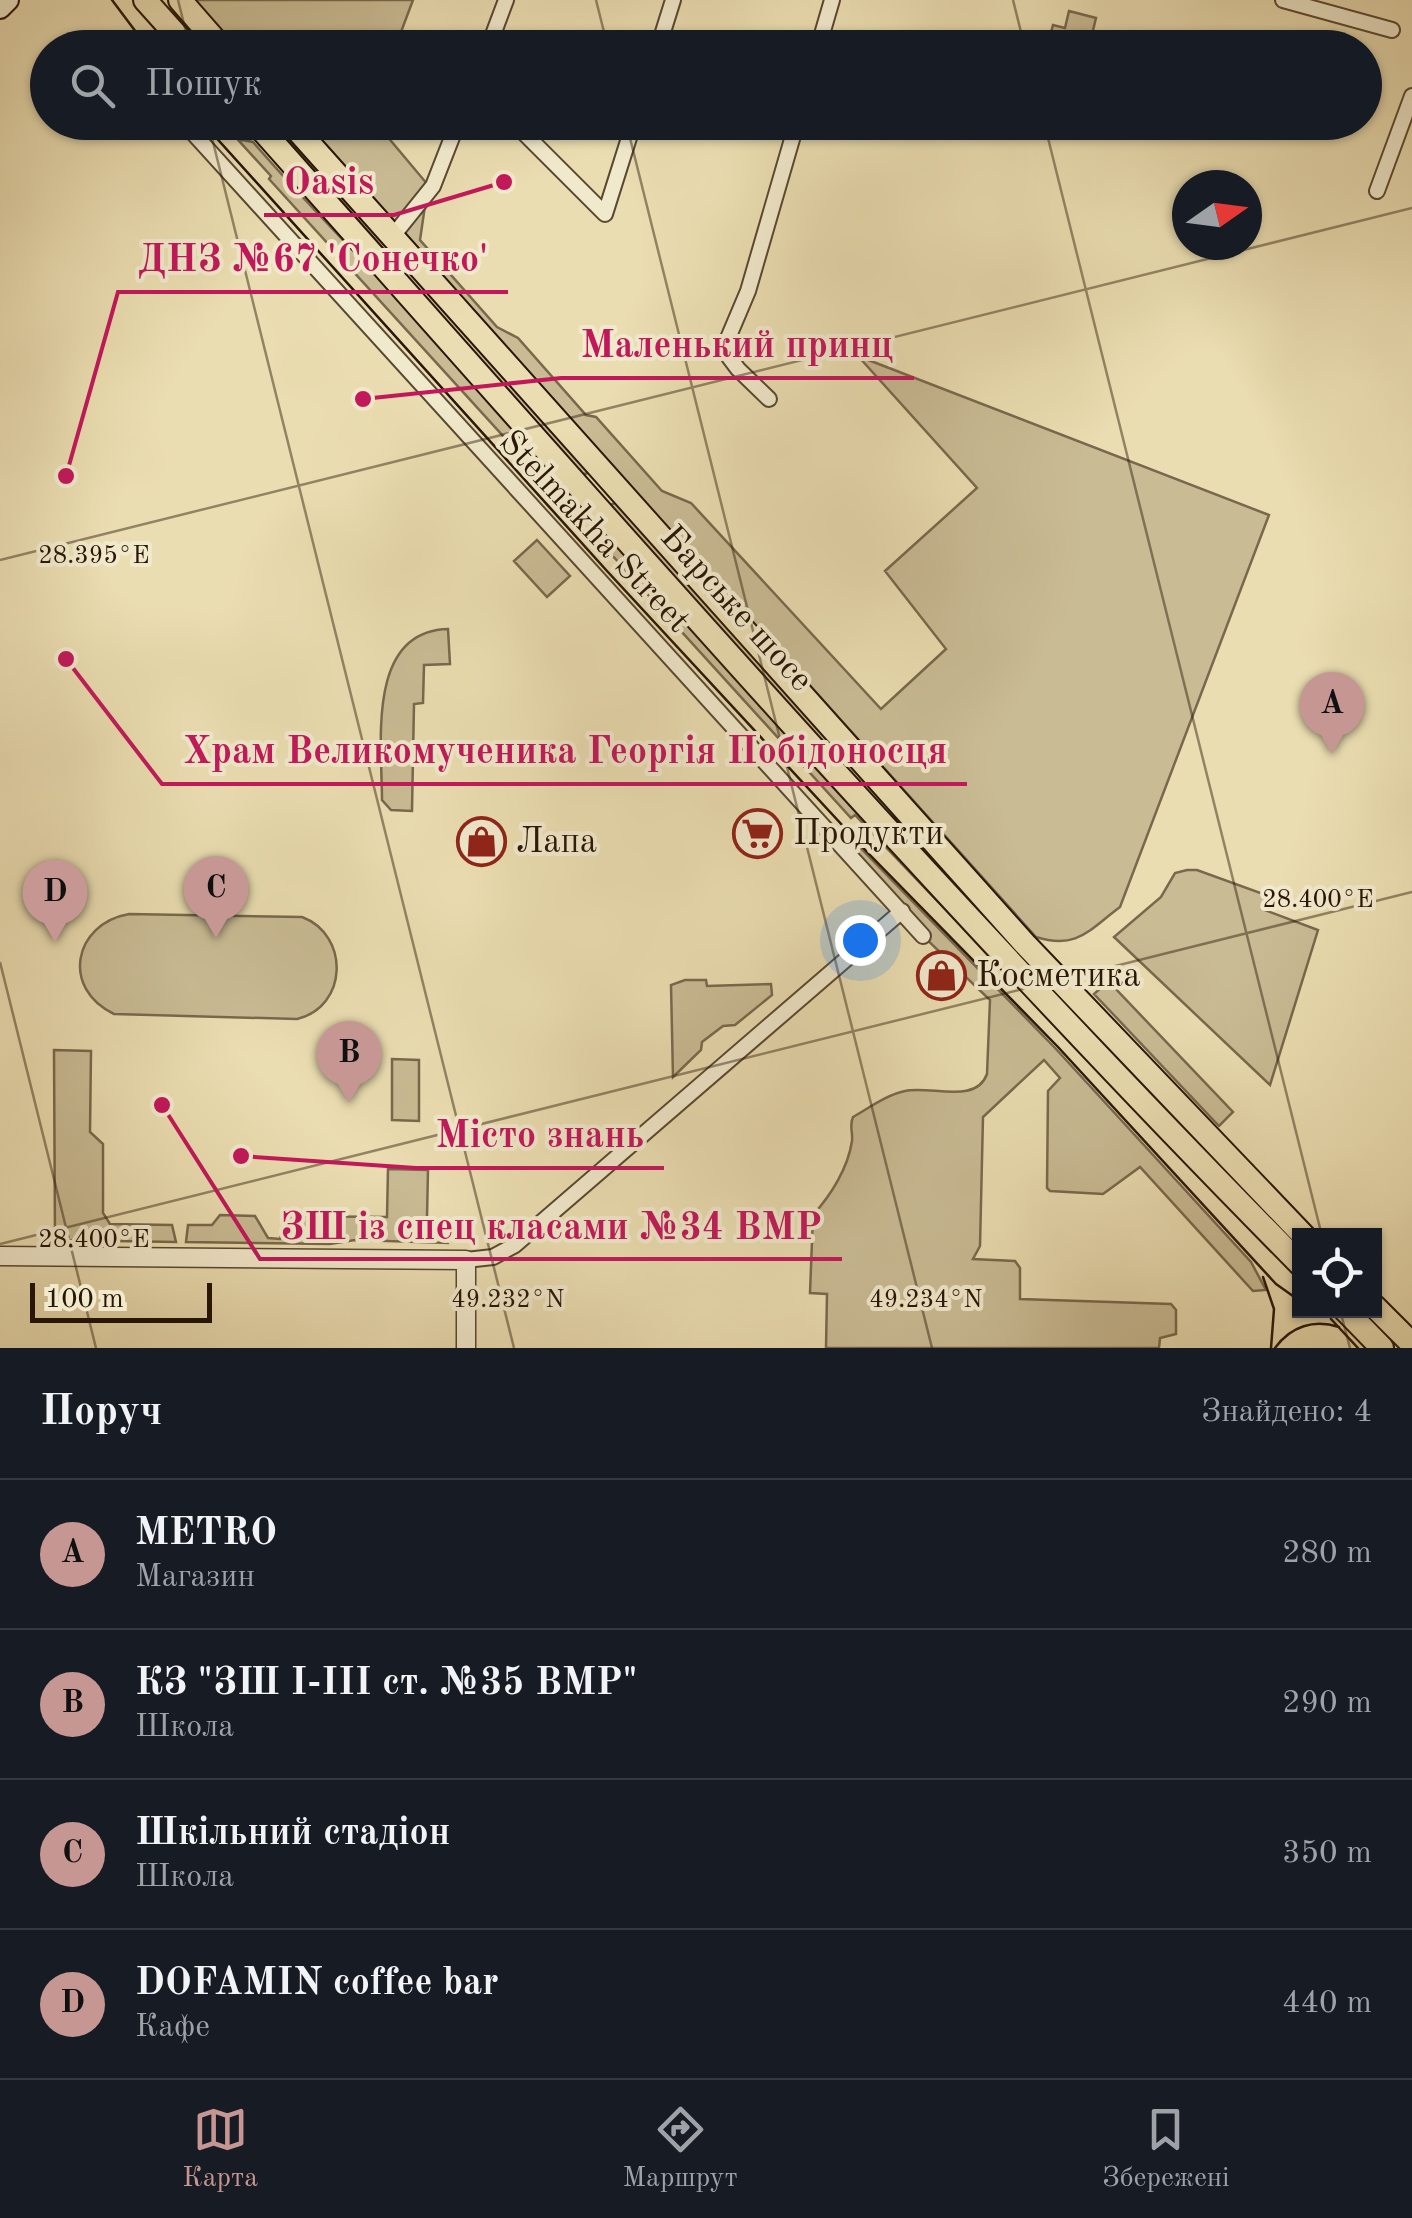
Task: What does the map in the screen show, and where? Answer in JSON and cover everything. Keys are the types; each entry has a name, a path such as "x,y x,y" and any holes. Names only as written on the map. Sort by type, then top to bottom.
{"highway":[{"path":"146,0 172,30"},
{"path":"180,0 206,30"},
{"name":"Барське шосе","path":"271,140 590,499 1074,1032 1292,1256"},
{"path":"306,140 1025,944 1296,1228"},
{"path":"590,499 609,481"},
{"path":"1382,1314 1412,1344"},
{"path":"1354,1318 1382,1348"}],"main road":[{"path":"0,8 8,0"}],"street":[{"path":"495,30 506,0"},
{"path":"664,30 673,0"},
{"path":"823,30 832,0"},
{"path":"1283,0 1392,30"},
{"path":"1376,191 1412,96"},
{"name":"Stelmakha Street","path":"198,140 923,936"},
{"path":"392,237 433,186 451,140"},
{"path":"532,140 605,214 628,140"},
{"path":"769,399 738,369 729,357 726,343 748,291 793,140"},
{"path":"0,1256 466,1260 496,1256 515,1244 902,911"},
{"path":"466,1260 466,1348"}],"shaded area":[{"path":"194,0 413,0 402,30 221,30"},
{"path":"1069,11 1096,18 1093,30 1052,30 1053,25 1065,28"},
{"path":"280,140 294,140 587,469 588,473 580,475"},
{"path":"319,140 390,140 428,185 420,240 497,327 518,338 586,415 596,417 662,491 691,503 881,709 946,649 885,571 977,488 858,356 1269,515 1120,907 1082,936 1062,941 1036,937"},
{"path":"239,141 253,142 436,338 519,431 550,473 545,477 523,458 269,179 271,176"},
{"path":"617,502 1292,1236 1292,1250 728,642 610,505"},
{"path":"595,529 613,537 1006,973 855,815 851,818 591,532"},
{"path":"537,540 570,576 547,597 514,561"},
{"path":"448,629 450,664 424,665 423,703 414,704 412,811 391,810 382,800 381,722 391,669 403,649 422,635"},
{"path":"843,830 1056,1049 1251,1262 1266,1290 1253,1291 1140,1167 1103,1194 1047,1188 1048,1091 1060,1078 1044,1060 983,1117 980,1246 973,1259 1015,1261 1020,1268 1020,1299 1171,1304 1176,1310 1176,1334 1160,1338 1159,1348 826,1348 827,1294 810,1293 813,1215 843,1171 852,1141 853,1117 905,1091 963,1091 981,1083 987,1074 990,1000 923,936 835,838"},
{"path":"1197,870 1266,895 1262,909 1318,930 1270,1085 1114,937 1161,897 1175,873"},
{"path":"129,914 302,917 318,926 329,939 337,970 334,986 314,1012 297,1019 114,1014 97,1003 86,989 81,958 96,930"},
{"path":"706,980 707,986 771,984 772,995 735,1025 723,1026 702,1042 701,1050 673,1077 671,985"},
{"path":"1104,985 1112,985 1233,1112 1219,1126 1094,994"},
{"path":"54,1050 91,1051 90,1132 103,1144 103,1213 110,1224 172,1225 176,1242 55,1240"},
{"path":"392,1059 419,1060 419,1121 392,1120"},
{"path":"388,1169 428,1170 427,1217 447,1243 186,1242 188,1225 212,1225 220,1215 255,1216 268,1238 280,1239 287,1216 387,1217"}],"tram line":[{"path":"112,0 134,30"},
{"path":"218,140 868,853 1058,1047 1276,1284 1292,1295"},
{"path":"1263,1277 1274,1309 1271,1348"},
{"path":"1331,1319 1358,1348"},
{"path":"1275,1348 1288,1334 1304,1326 1339,1327"}],"place":[{"name":"Oasis","path":"504,182"},
{"name":"Маленький принц","path":"363,399"},
{"name":"ДНЗ №67 'Сонечко'","path":"66,476"},
{"name":"Храм Великомученика Георгія Побідоносця","path":"66,659"},
{"name":"METRO","path":"1332,754"},
{"name":"Продукти","path":"758,834"},
{"name":"Лапа","path":"481,842"},
{"name":"Шкільний стадіон","path":"216,938"},
{"name":"DOFAMIN coffee bar","path":"55,942"},
{"name":"Косметика","path":"941,976"},
{"name":"КЗ \"ЗШ І-ІІІ ст. №35 ВМР\"","path":"349,1103"},
{"name":"ЗШ із спец класами №34 ВМР","path":"162,1105"},
{"name":"Місто знань","path":"241,1156"}]}
